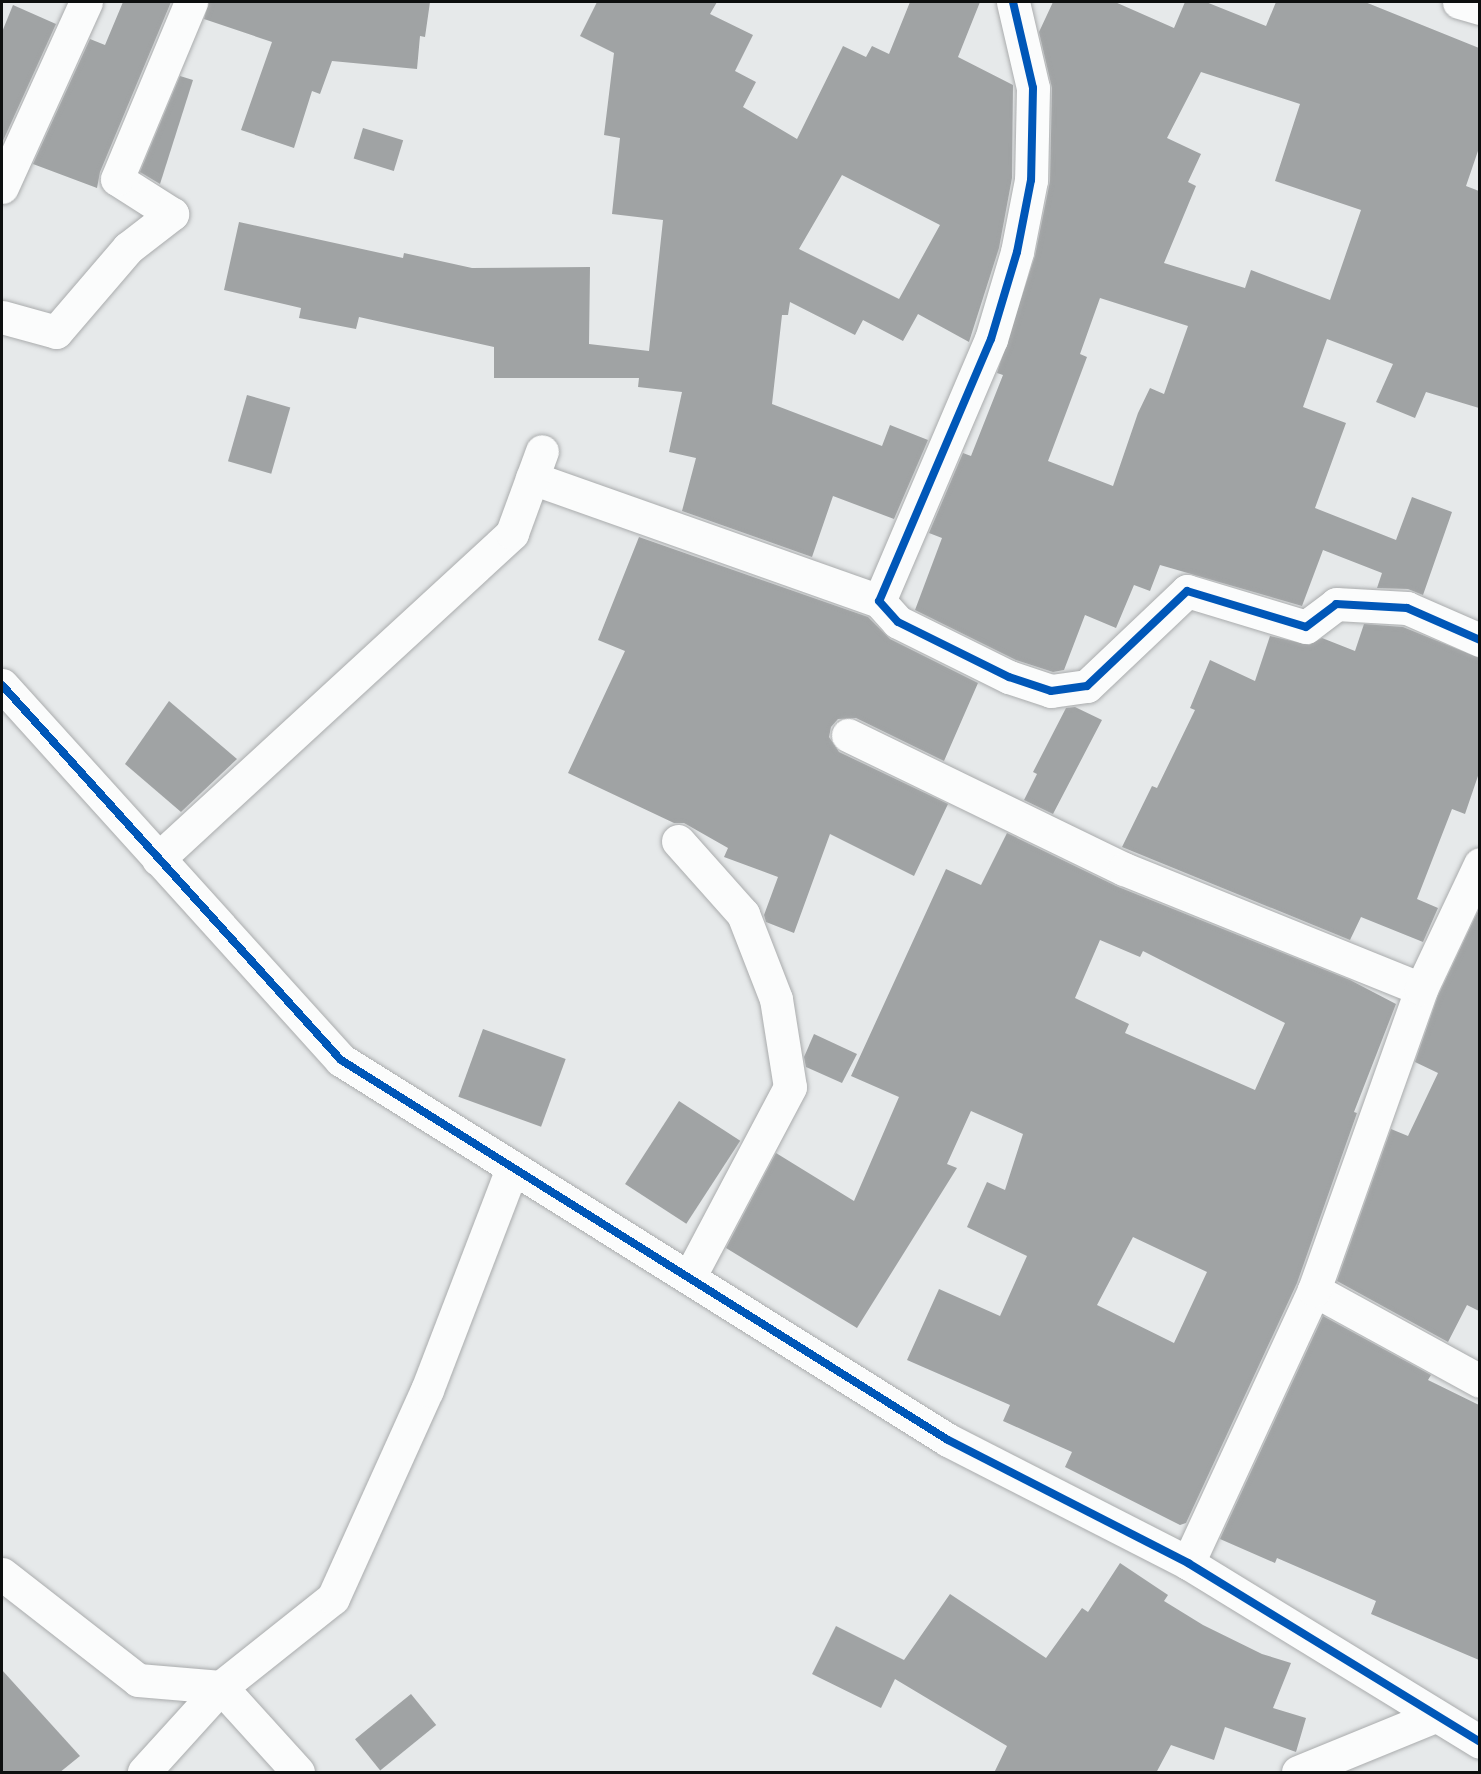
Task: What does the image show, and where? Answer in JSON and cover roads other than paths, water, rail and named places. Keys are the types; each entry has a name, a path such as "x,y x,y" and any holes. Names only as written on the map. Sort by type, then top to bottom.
{"street":[{"path":"2,188 86,2"},
{"path":"2,317 56,332 128,248 172,214 117,179 191,2"},
{"path":"879,601 991,339 1017,252 1031,180 1034,88 1013,2"},
{"path":"1459,2 1479,8"},
{"path":"158,859 512,533 537,464 879,601 898,622 1009,677 1051,691 1087,686 1187,591 1306,627 1336,604 1407,608 1479,640"},
{"path":"4,696 158,859 341,1060 512,1168 690,1276 948,1440 1188,1563 1479,1742"},
{"path":"848,735 1124,869 1421,988"},
{"path":"678,841 743,914 776,999 790,1087 690,1276"},
{"path":"1188,1563 1314,1290 1421,988 1479,864"},
{"path":"144,1773 221,1687 333,1598 427,1390 512,1168"},
{"path":"1314,1290 1479,1381"},
{"path":"2,1574 138,1680 221,1687 298,1773"},
{"path":"1298,1773 1435,1716"}]}
